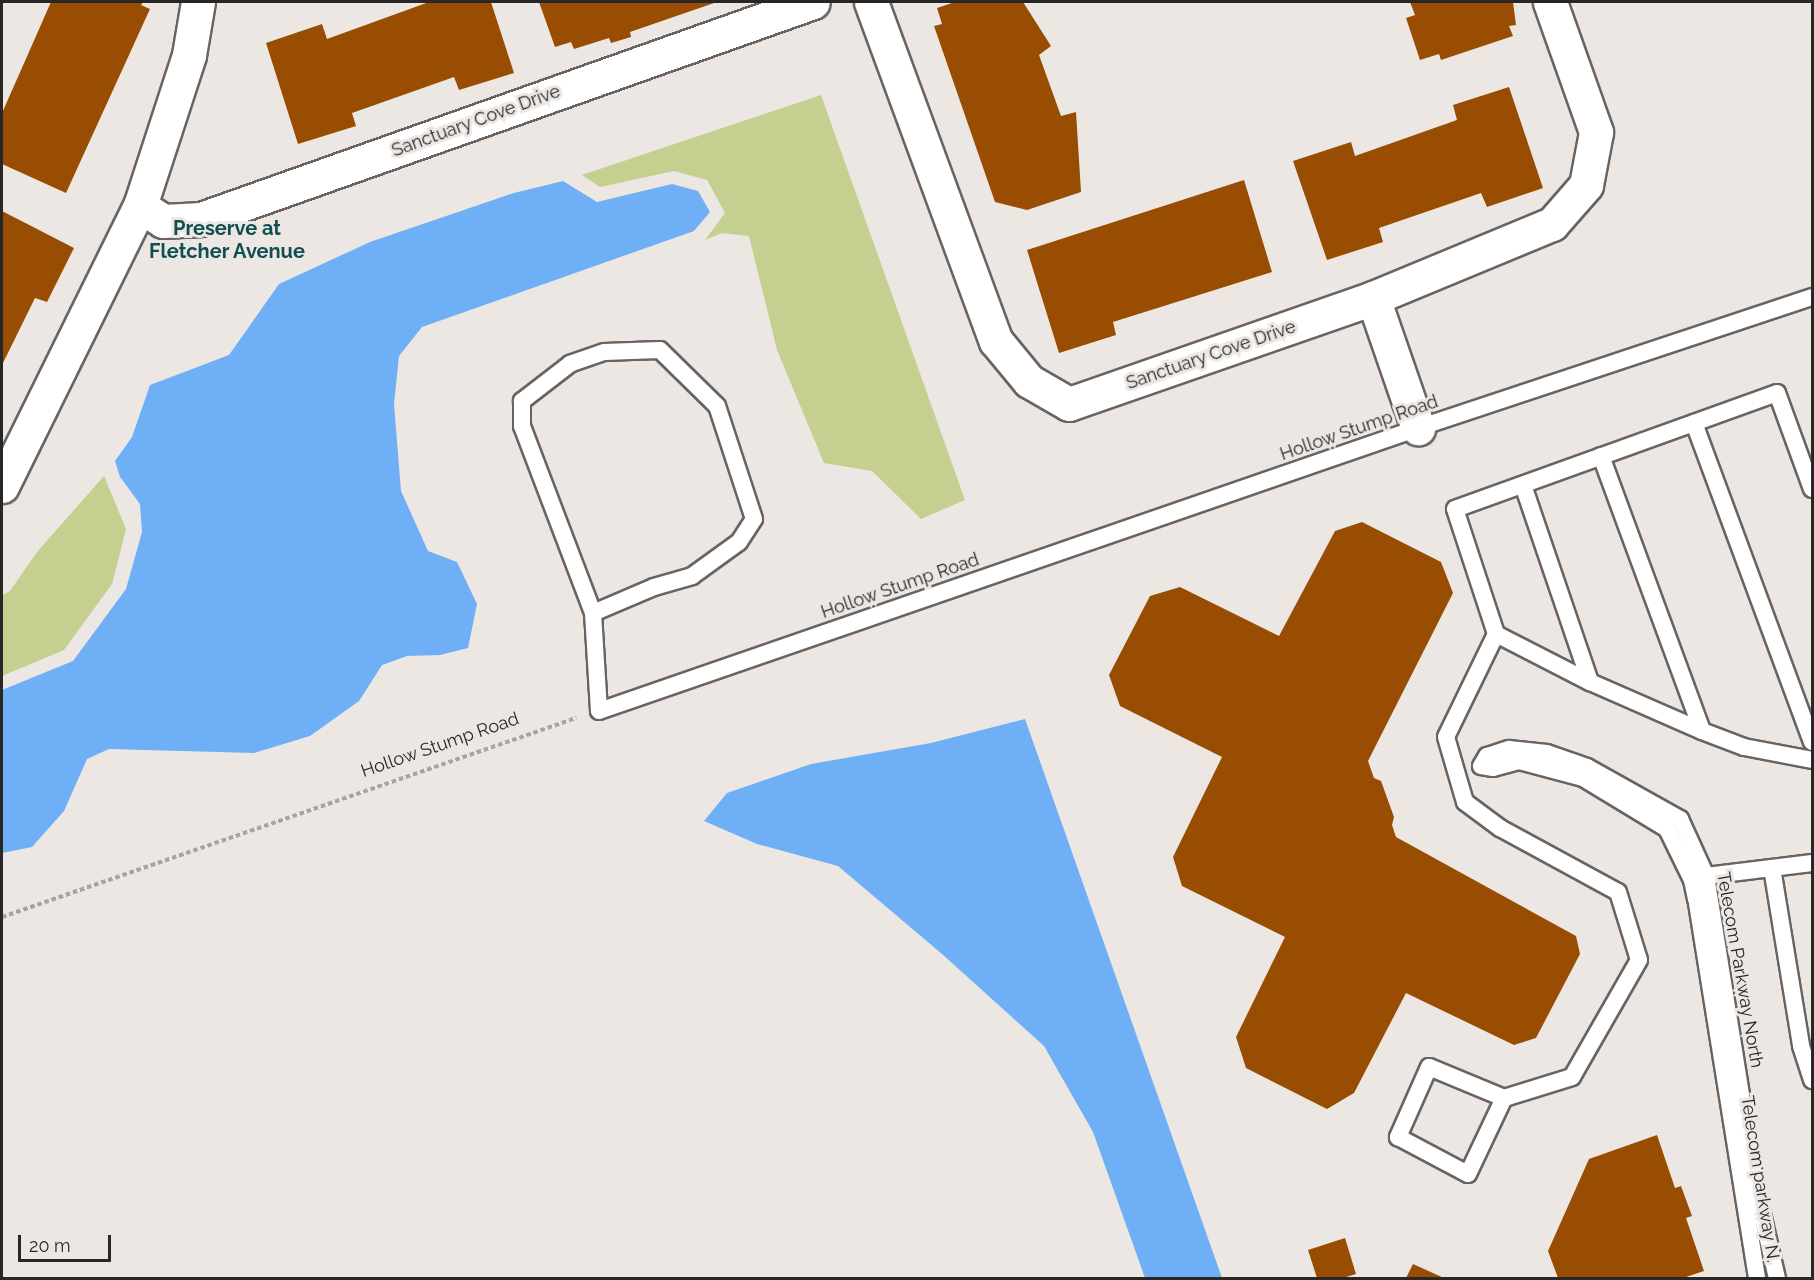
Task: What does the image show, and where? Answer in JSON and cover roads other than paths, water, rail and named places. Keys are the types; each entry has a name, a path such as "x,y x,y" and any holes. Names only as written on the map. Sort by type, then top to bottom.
{"street":[{"path":"2,486 140,206 189,55 198,2"},
{"name":"Sanctuary Cove Drive","path":"140,206 163,220 201,219 813,2"},
{"name":"Sanctuary Cove Drive","path":"871,2 996,341 1029,381 1069,404 1373,298 1552,224 1586,184 1596,132 1550,2"},
{"path":"1373,298 1418,428"}],"lane":[{"name":"Hollow Stump Road","path":"593,613 599,711 1418,428 1812,297"},
{"path":"660,351 717,406 754,519 739,542 692,576 654,586 593,613 522,426 522,401 570,364 604,352 660,351"},
{"path":"1504,1098 1468,1173 1398,1137 1429,1067 1504,1098 1572,1077 1639,960 1618,892 1500,828 1465,802 1446,737 1496,634 1455,509 1777,393 1812,489"},
{"path":"1694,423 1812,742"},
{"path":"1601,456 1702,731"},
{"path":"1523,485 1590,682"},
{"path":"1496,634 1590,682 1702,731 1744,747 1812,760"},
{"name":"Telecom Parkway North","path":"1481,766 1487,756 1509,749 1547,753 1587,767 1680,819 1706,876 1756,1188 1777,1278"},
{"name":"Telecom parkway N.","path":"1481,766 1493,768 1519,761 1554,767 1583,778 1667,829 1692,880 1696,899 1757,1278"},
{"path":"1706,876 1812,863"},
{"path":"1772,868 1802,1046 1812,1080"}],"water":[{"path":"563,181 597,202 672,184 698,191 710,212 694,231 422,327 399,356 394,404 401,491 428,551 457,562 477,604 468,648 440,655 407,656 382,665 359,701 310,736 254,753 109,749 87,759 64,811 32,847 2,853 2,690 73,661 126,589 142,532 140,504 120,477 115,461 132,437 150,385 229,355 279,284 370,242 514,193"},
{"path":"1025,719 1222,1278 1145,1278 1093,1132 1044,1046 942,954 838,866 757,844 704,821 727,793 811,764 931,743"}],"district":[{"name":"Preserve at Fletcher Avenue","path":"227,240"}]}
